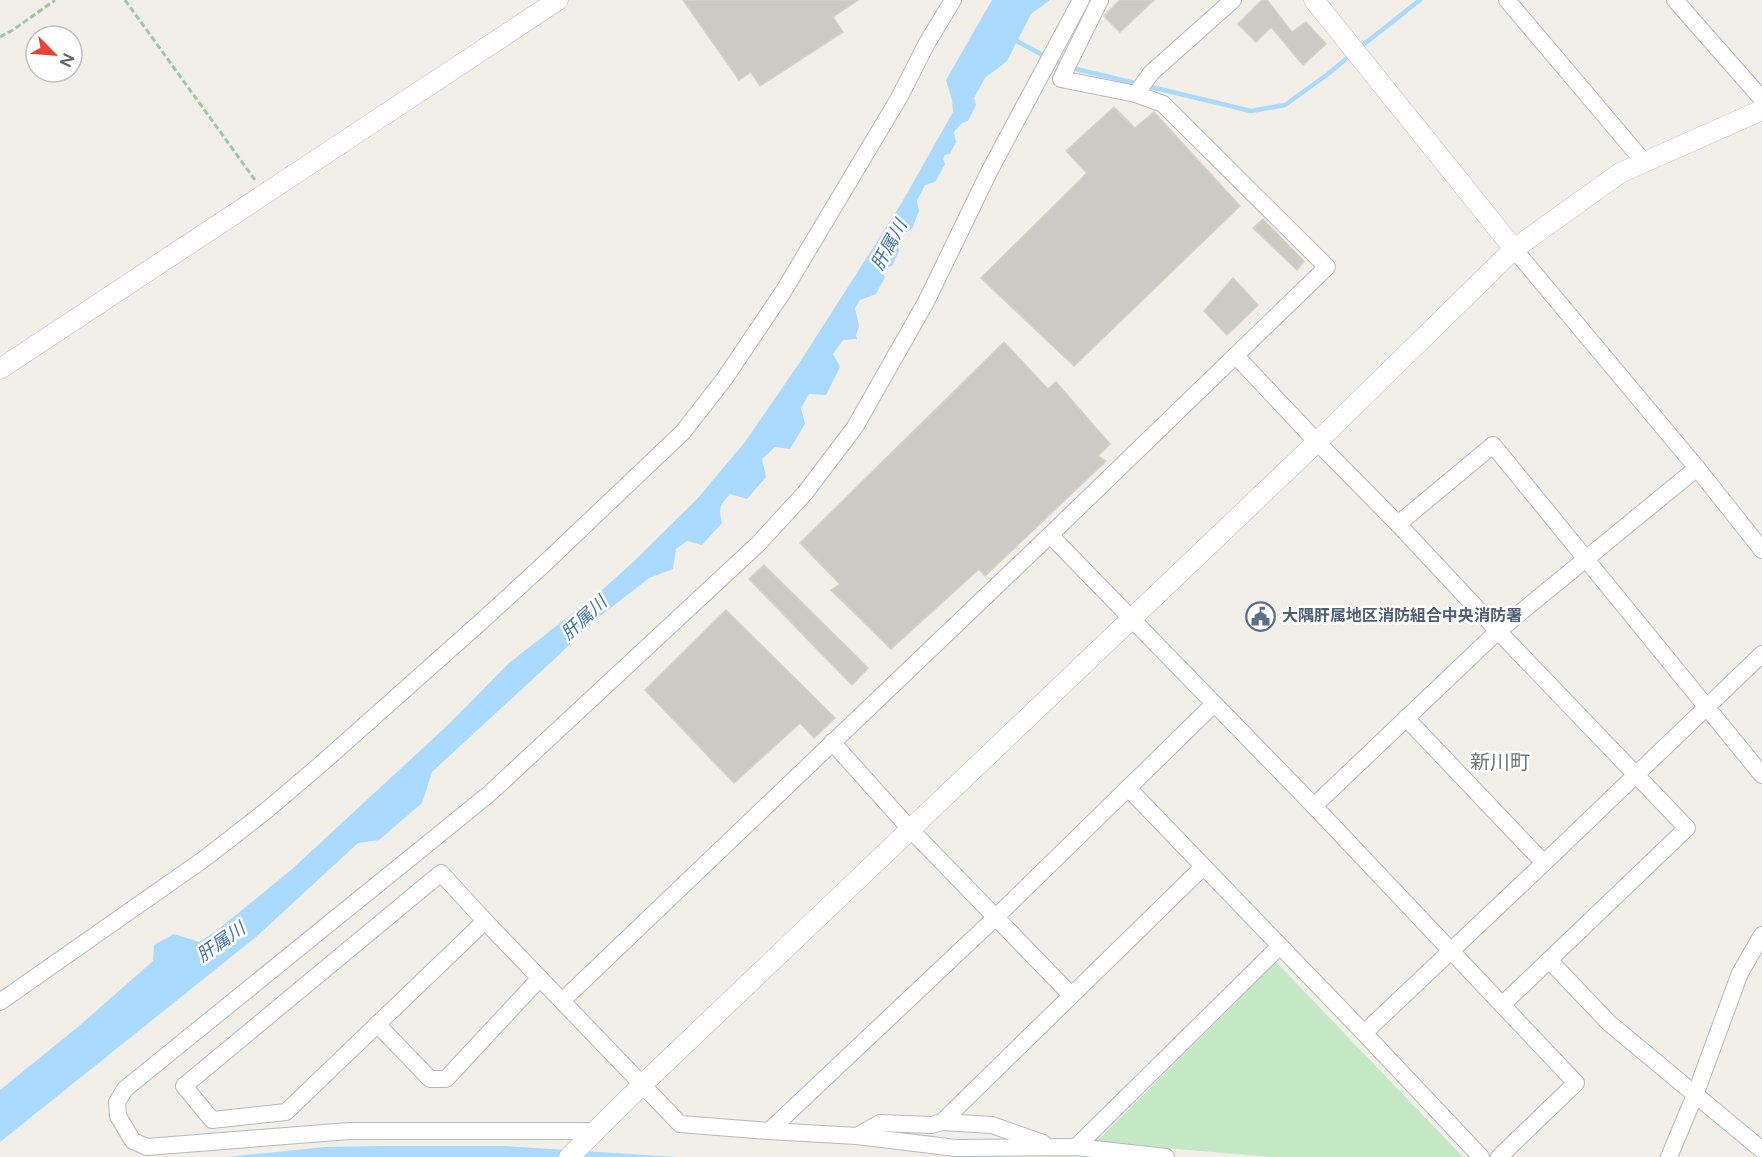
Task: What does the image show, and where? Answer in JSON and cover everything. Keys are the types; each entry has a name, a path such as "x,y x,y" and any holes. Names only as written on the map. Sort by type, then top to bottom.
{"street":[{"path":"0,369 558,0"},
{"path":"0,1002 204,859 267,810 483,621 683,432 725,378 783,292 893,107 953,0"},
{"path":"593,1134 349,1131 147,1147 133,1141 118,1116 117,1102 125,1089 489,794 758,544 805,493 855,427 920,312 990,170 1081,0"},
{"path":"562,1001 1327,267 1163,104 1137,92 1061,79 1100,0"},
{"path":"1137,92 1149,75 1233,0"},
{"path":"1314,0 1514,249 1697,468 1762,550"},
{"path":"1508,0 1644,162"},
{"path":"1675,0 1762,99"},
{"path":"569,1157 1317,441 1514,249 1620,173 1762,110"},
{"path":"1236,356 1687,828 1502,1005"},
{"path":"1398,524 1493,445 1762,775"},
{"path":"1314,806 1498,631 1697,468"},
{"path":"1050,535 1314,806 1576,1083 1499,1157"},
{"path":"1364,1033 1762,654"},
{"path":"769,1131 996,917 1214,704"},
{"path":"1406,718 1544,863"},
{"path":"832,742 911,830 1071,995"},
{"path":"1128,788 1481,1157"},
{"path":"942,1122 1203,867"},
{"path":"485,921 286,1112 212,1120 184,1086 441,873 680,1124 857,1136 956,1152 1053,1146 1166,1157"},
{"path":"1669,1157 1695,1095 1740,974 1762,935"},
{"path":"1076,1147 1280,946"},
{"path":"1549,960 1609,1023 1762,1150"},
{"path":"377,1024 430,1079 446,1079 540,978"},
{"path":"857,1136 880,1123 932,1125 942,1122 992,1125 1053,1146"}],"path":[{"path":"0,37 14,30 56,0"},
{"path":"124,0 265,193"}],"green space":[{"path":"1276,962 1463,1157 1271,1157 1096,1142"}],"water":[{"name":"肝属川","path":"992,0 1050,0 1031,14 1007,61 985,78 974,98 976,105 968,121 962,123 954,132 956,142 950,154 945,155 943,159 945,164 935,182 925,185 917,201 919,211 912,229 902,234 898,241 899,251 892,266 884,268 882,273 885,277 876,294 860,300 855,308 859,326 857,339 843,340 833,354 840,367 826,395 809,394 801,408 805,424 790,449 775,447 762,459 766,477 747,499 730,494 721,507 722,523 702,545 687,541 676,549 673,569 649,578 589,625 432,772 422,803 379,840 358,843 256,937 0,1142 0,1090 79,1026 153,961 154,945 174,934 199,942 215,932 291,870 450,723 509,663 601,591 697,499 745,442 800,362 901,204 953,112 946,80"},
{"path":"505,1146 677,1157 226,1157 325,1147"}],"building":[{"path":"683,0 858,0 833,17 843,32 760,86 751,72 739,80"},
{"path":"1120,0 1154,0 1120,32 1104,16"},
{"path":"1262,0 1267,0 1292,32 1306,22 1326,44 1303,65 1271,27 1256,42 1238,24"},
{"path":"1114,107 1135,128 1154,112 1240,206 1074,366 981,278 1087,173 1066,151"},
{"path":"1263,219 1304,261 1297,270 1253,228"},
{"path":"1233,278 1258,305 1227,335 1204,311"},
{"path":"1004,342 1048,389 1056,382 1110,444 1098,456 1106,461 985,576 979,569 891,649 831,590 840,584 800,543"},
{"path":"764,565 868,668 852,685 749,579"},
{"path":"726,610 835,718 814,738 800,723 734,783 645,690"}],"waterway":[{"path":"1359,48 1420,0"},
{"path":"1013,39 1063,66"},
{"path":"1147,86 1251,111 1285,105 1352,54"},
{"path":"1072,68 1139,84"}],"place":[{"name":"大隅肝属地区消防組合中央消防署","path":"1261,616"}],"district":[{"name":"新川町","path":"1500,763"}]}
